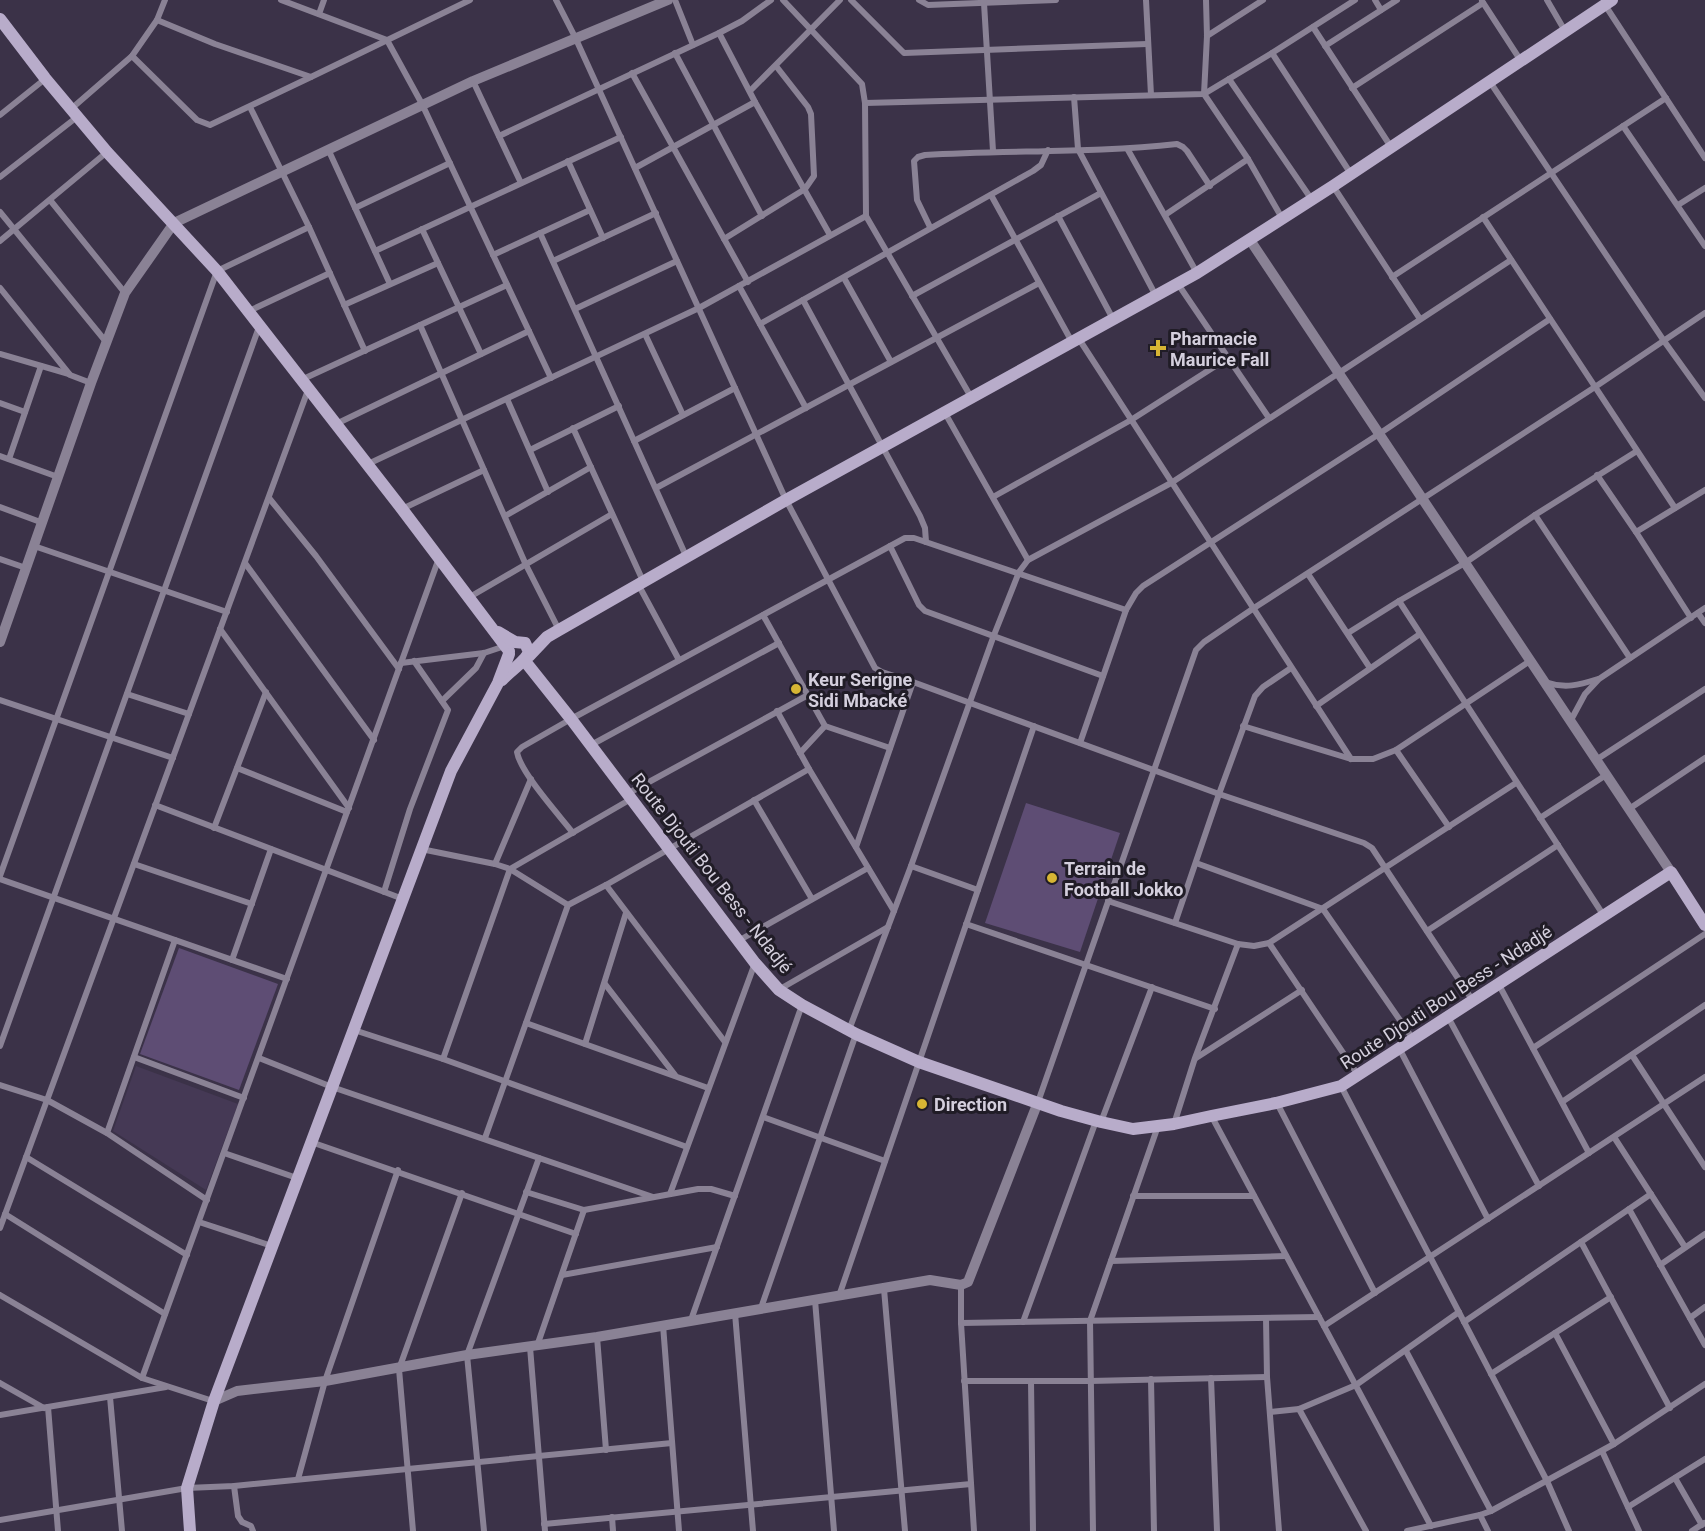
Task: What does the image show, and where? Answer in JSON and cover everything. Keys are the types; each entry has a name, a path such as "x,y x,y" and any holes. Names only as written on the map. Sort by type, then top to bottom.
{"main road":[{"path":"498,683 548,637 559,630 786,500 1197,273 1312,200 1609,2"},
{"path":"0,19 45,78 107,152 217,272 368,464 468,598 512,647 513,660 524,659"},
{"path":"512,647 548,637"},
{"path":"512,647 529,648 524,659"},
{"path":"190,1531 187,1488 214,1401 451,771 498,683 512,647"},
{"name":"Route Djouti Bou Bess - Ndadjé","path":"524,659 738,941 779,990 853,1032 919,1062 1099,1122 1133,1129 1174,1124 1276,1103 1341,1086 1671,872"},
{"path":"1671,872 1705,925"}],"street":[{"path":"0,177 74,113 132,56 157,20 165,0"},
{"path":"281,0 387,40 422,104 551,378"},
{"path":"319,14 324,0"},
{"path":"132,56 203,124 215,124 469,0"},
{"path":"556,0 599,89 786,500 875,668 1219,794 1364,843 1372,848 1473,1001"},
{"path":"0,642 3,622 26,568 125,293 174,223 422,104 575,37 668,0"},
{"path":"675,0 693,45"},
{"path":"499,136 719,33 742,21 771,0"},
{"path":"783,0 862,84 865,104 866,216 971,398"},
{"path":"750,91 840,0"},
{"path":"851,0 904,53 1147,44"},
{"path":"919,0 928,5 1056,0"},
{"path":"1146,0 1151,95"},
{"path":"1206,0 1204,94 1248,159 1282,218"},
{"path":"1207,36 1263,0"},
{"path":"865,104 1204,94 1355,0"},
{"path":"1375,0 1381,10"},
{"path":"1325,46 1397,0"},
{"path":"1547,0 1566,31"},
{"path":"983,2 993,151"},
{"path":"1352,88 1482,2 1521,61"},
{"path":"1609,2 1705,158"},
{"path":"157,20 215,44 311,77"},
{"path":"1313,27 1392,147"},
{"path":"719,33 830,235"},
{"path":"675,53 762,216"},
{"path":"1272,53 1351,174"},
{"path":"724,239 806,189 814,177 811,114 776,66"},
{"path":"632,73 748,282"},
{"path":"0,115 45,78"},
{"path":"1229,79 1312,200"},
{"path":"473,81 521,183"},
{"path":"1490,82 1664,341 1705,398"},
{"path":"1074,97 1078,150 1156,296"},
{"path":"1392,277 1666,98"},
{"path":"635,168 755,102"},
{"path":"250,107 309,227 365,351"},
{"path":"1623,126 1705,246"},
{"path":"375,251 621,137"},
{"path":"930,227 918,200 914,161 925,155 993,151 1128,150 1177,144 1183,147 1210,186"},
{"path":"328,149 390,284"},
{"path":"760,324 1041,165 1048,150"},
{"path":"1128,150 1197,273"},
{"path":"0,241 107,152"},
{"path":"1165,215 1248,159"},
{"path":"568,161 603,238"},
{"path":"355,207 450,163"},
{"path":"1333,186 1420,319"},
{"path":"1678,205 1705,188"},
{"path":"912,296 1101,193"},
{"path":"991,195 1039,283 1075,340 1131,420 1351,759"},
{"path":"50,200 125,293"},
{"path":"493,255 590,210"},
{"path":"0,212 106,343"},
{"path":"553,261 656,213"},
{"path":"368,464 699,308 866,216"},
{"path":"1058,216 1113,320"},
{"path":"1483,217 1675,508"},
{"path":"287,979 0,878 217,272 309,227"},
{"path":"422,229 481,354"},
{"path":"540,233 686,556"},
{"path":"1250,240 1671,872"},
{"path":"761,1308 820,1137 888,927 1019,572 1028,560 1171,483 1511,260"},
{"path":"575,309 677,261"},
{"path":"344,304 438,263"},
{"path":"247,311 330,273"},
{"path":"844,278 891,362"},
{"path":"656,488 1039,283"},
{"path":"1178,284 1269,418"},
{"path":"0,1228 269,498 305,385 365,351 507,285"},
{"path":"739,286 806,408"},
{"path":"0,288 70,375"},
{"path":"803,300 923,522 926,542"},
{"path":"0,1295 142,1378 214,1401 237,1391 325,1381 930,1280 961,1285 968,1282 1038,1102 1196,650 1254,608 1705,313"},
{"path":"1080,743 1126,610 1143,586 1379,434 1550,319"},
{"path":"420,325 526,565 559,630"},
{"path":"0,1046 260,327"},
{"path":"336,424 529,331"},
{"path":"645,334 683,415"},
{"path":"0,354 91,383"},
{"path":"993,497 1131,420 1228,358"},
{"path":"9,459 41,366"},
{"path":"634,441 735,388"},
{"path":"507,399 548,492"},
{"path":"0,404 25,412"},
{"path":"530,450 619,406"},
{"path":"945,412 1028,560"},
{"path":"573,428 641,582 679,660"},
{"path":"1348,633 1465,563 1535,515 1637,451"},
{"path":"0,456 59,477"},
{"path":"505,516 591,467"},
{"path":"402,509 484,470"},
{"path":"1597,475 1690,618"},
{"path":"1636,532 1705,490"},
{"path":"269,498 400,666"},
{"path":"0,507 43,522"},
{"path":"468,598 612,514"},
{"path":"1535,515 1630,658"},
{"path":"573,833 531,779 517,752 571,718 909,537 1019,572 1126,610"},
{"path":"34,546 227,612"},
{"path":"890,546 919,605 925,611 1103,676"},
{"path":"142,1378 439,557"},
{"path":"0,559 26,568"},
{"path":"245,563 374,740"},
{"path":"1308,574 1370,668"},
{"path":"1399,601 1604,916"},
{"path":"1571,720 1585,694 1599,679 1705,608"},
{"path":"1698,613 1705,623"},
{"path":"764,615 825,726 890,748"},
{"path":"220,629 348,810"},
{"path":"1316,706 1420,634"},
{"path":"591,745 779,643"},
{"path":"400,666 414,661 484,653 512,647"},
{"path":"442,701 476,668 484,653"},
{"path":"384,892 410,809 448,710 414,661"},
{"path":"1243,726 1351,759 1373,759 1396,750 1530,661"},
{"path":"1175,923 1243,726 1258,691 1291,668"},
{"path":"1544,682 1566,687 1599,679"},
{"path":"856,847 913,681"},
{"path":"1596,760 1705,689"},
{"path":"214,828 266,692"},
{"path":"127,694 189,714"},
{"path":"443,1059 510,869 573,833 629,796 808,695"},
{"path":"0,700 173,758"},
{"path":"777,711 894,911"},
{"path":"800,753 825,726"},
{"path":"839,1296 1034,726"},
{"path":"1396,750 1449,827"},
{"path":"1629,809 1705,760"},
{"path":"237,768 348,810"},
{"path":"485,1138 568,905 809,769"},
{"path":"1540,818 1606,775"},
{"path":"495,864 531,779"},
{"path":"1108,901 1238,944 1254,946 1269,943 1516,783"},
{"path":"754,800 812,899"},
{"path":"155,806 403,898"},
{"path":"1427,931 1558,845"},
{"path":"232,960 271,849"},
{"path":"421,849 510,869 568,905"},
{"path":"1196,863 1323,909 1413,1039"},
{"path":"134,864 252,904"},
{"path":"911,866 978,890"},
{"path":"738,941 868,868"},
{"path":"606,885 725,1042"},
{"path":"585,1044 626,913"},
{"path":"966,924 1215,1009"},
{"path":"779,990 888,927"},
{"path":"1533,1048 1705,934"},
{"path":"106,1133 176,940"},
{"path":"1269,943 1358,1075"},
{"path":"1174,1124 1238,944"},
{"path":"670,1194 755,963"},
{"path":"605,984 675,1076"},
{"path":"1499,984 1589,1153"},
{"path":"1023,1322 1152,987"},
{"path":"1196,1058 1302,990"},
{"path":"692,1320 802,1005"},
{"path":"1562,1102 1705,1005"},
{"path":"1448,1017 1539,1186"},
{"path":"526,1023 708,1088"},
{"path":"354,1029 687,1147"},
{"path":"1399,1048 1488,1219"},
{"path":"1632,1055 1705,1167"},
{"path":"134,1057 244,1098"},
{"path":"258,1058 332,1087 653,1197"},
{"path":"1324,1326 1705,1077"},
{"path":"0,1085 47,1100 106,1133 207,1200"},
{"path":"1341,1086 1547,1480 1569,1531"},
{"path":"1276,1103 1375,1293"},
{"path":"1211,1116 1431,1526"},
{"path":"763,1117 885,1161"},
{"path":"1093,1531 1090,1321 1158,1126"},
{"path":"1614,1137 1685,1248"},
{"path":"311,1142 398,1170 576,1234"},
{"path":"224,1153 298,1178"},
{"path":"26,1157 187,1255"},
{"path":"484,1531 467,1356 539,1158"},
{"path":"298,1479 325,1381 398,1170"},
{"path":"526,1192 584,1210 705,1189 735,1196"},
{"path":"413,1531 399,1369 462,1193"},
{"path":"1464,1322 1651,1194"},
{"path":"1133,1196 1254,1196"},
{"path":"1629,1209 1705,1345"},
{"path":"584,1210 534,1347 544,1527 612,1517 971,1484"},
{"path":"5,1214 165,1314"},
{"path":"199,1222 272,1246"},
{"path":"1660,1264 1705,1234"},
{"path":"1581,1242 1670,1408"},
{"path":"562,1275 717,1247"},
{"path":"1111,1261 1286,1256"},
{"path":"961,1285 960,1323 974,1531"},
{"path":"884,1289 905,1531"},
{"path":"1491,1374 1611,1297"},
{"path":"815,1300 834,1531"},
{"path":"1690,1318 1705,1307"},
{"path":"1270,1412 1299,1409 1356,1385 1459,1312"},
{"path":"735,1313 753,1531"},
{"path":"960,1323 1319,1317"},
{"path":"1266,1318 1270,1412 1280,1531"},
{"path":"663,1325 679,1531"},
{"path":"1555,1333 1614,1444"},
{"path":"597,1337 606,1450"},
{"path":"1406,1351 1491,1511"},
{"path":"964,1381 1268,1377"},
{"path":"1211,1378 1217,1531"},
{"path":"1150,1379 1154,1531"},
{"path":"1031,1381 1033,1531"},
{"path":"0,1383 46,1408"},
{"path":"1407,1531 1491,1511 1614,1444 1705,1384"},
{"path":"0,1415 166,1387"},
{"path":"110,1397 122,1531"},
{"path":"46,1408 58,1531"},
{"path":"1299,1409 1366,1531"},
{"path":"0,1520 187,1488 672,1443"},
{"path":"1602,1451 1639,1531"},
{"path":"1628,1507 1705,1459"},
{"path":"1675,1478 1703,1524 1692,1531"},
{"path":"234,1485 238,1516 242,1522 251,1526 253,1531"},
{"path":"1480,1515 1488,1531"},
{"path":"612,1517 613,1531"}],"shaded area":[{"name":"Terrain de Football Jokko","path":"1026,803 1120,833 1080,952 985,923"},
{"path":"179,948 278,984 239,1090 140,1054"},
{"path":"136,1066 238,1104 206,1190 113,1131"}],"place":[{"name":"Pharmacie Maurice Fall","path":"1158,348"},
{"name":"Keur Serigne Sidi Mbacké","path":"796,689"},
{"name":"Terrain de Football Jokko","path":"1052,878"},
{"name":"Direction","path":"922,1104"}]}
